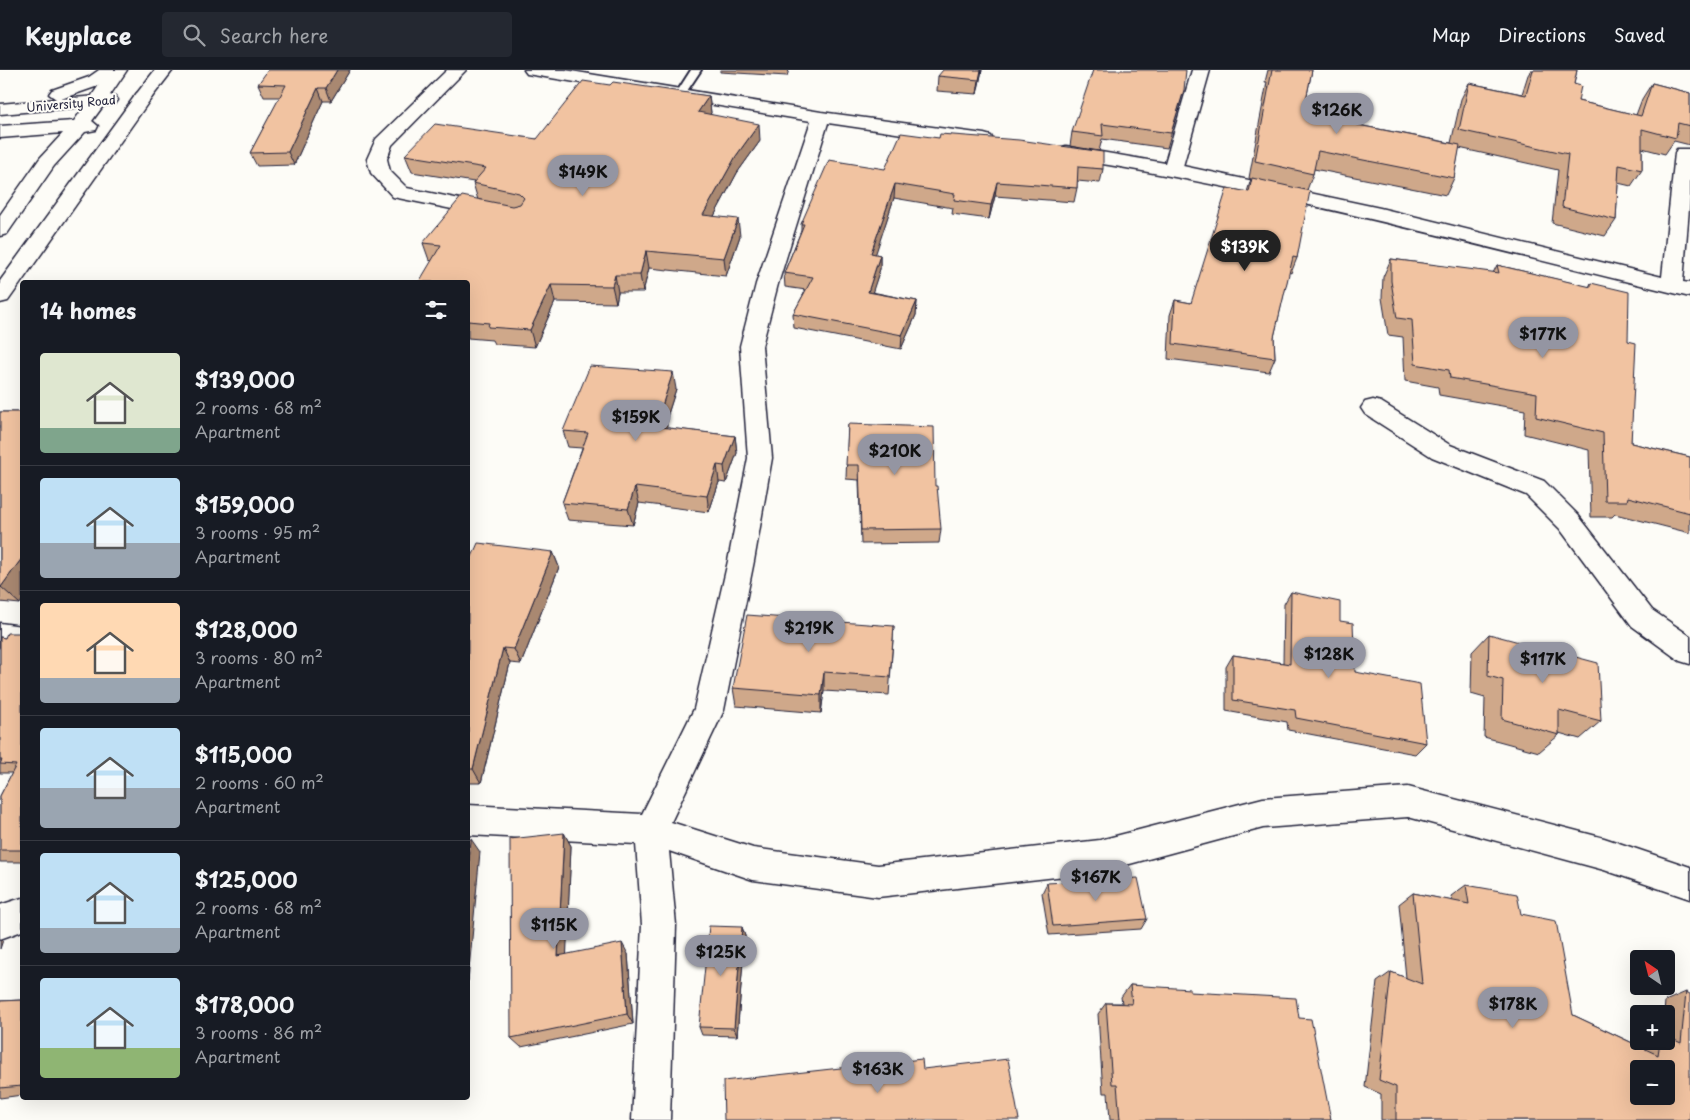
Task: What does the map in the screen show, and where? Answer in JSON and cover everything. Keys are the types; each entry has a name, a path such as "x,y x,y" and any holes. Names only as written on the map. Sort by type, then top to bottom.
{"main road":[{"path":"4,109 71,90 95,81 111,70"},
{"path":"0,230 47,162 80,126 118,70"},
{"path":"0,296 121,125 164,70"},
{"path":"457,70 383,143 377,159 382,173 400,192 507,214"},
{"path":"533,70 820,117 998,142"},
{"path":"1174,169 1201,70"},
{"name":"University Road","path":"4,109 143,97"},
{"path":"652,1120 659,925 651,830 709,710 760,458 751,346 767,284 820,117"},
{"name":"University Road","path":"0,132 121,125"},
{"path":"0,138 31,142 40,147 47,162"},
{"path":"1047,149 1174,169 1346,207 1681,288 1684,153"},
{"path":"1373,408 1441,451 1535,488 1569,522 1642,618 1690,652"},
{"path":"0,635 20,638"},
{"path":"470,820 651,830 753,864 878,881 1100,856 1263,813 1408,802 1604,854 1690,883"},
{"path":"0,922 20,916"}],"lane":[{"path":"680,95 696,70"}],"building":[{"path":"268,70 337,70 326,88 318,88 288,152 250,153 286,85 258,84"},
{"path":"943,70 981,70 979,80 938,76"},
{"path":"1093,70 1186,70 1184,90 1171,133 1102,124 1103,136 1072,132"},
{"path":"1272,70 1312,70 1305,105 1313,107 1312,116 1460,145 1454,178 1318,151 1313,174 1255,161"},
{"path":"1533,70 1577,70 1574,84 1581,86 1578,101 1641,116 1652,83 1690,93 1690,126 1678,123 1676,138 1642,129 1642,170 1619,165 1616,220 1562,207 1568,154 1459,130 1469,83 1526,95"},
{"path":"583,81 610,85 613,82 709,96 698,112 759,124 736,156 703,215 738,219 724,258 646,251 640,275 615,275 612,286 551,285 530,330 488,327 489,323 470,321 470,280 420,280 441,245 423,243 462,196 512,206 520,204 524,198 519,193 473,183 486,168 405,155 435,124 537,139"},
{"path":"901,133 939,138 940,134 1019,140 1103,152 1103,169 1078,167 1077,188 997,182 991,205 954,200 955,194 895,184 871,253 880,255 868,292 917,301 902,335 793,314 813,277 784,273 804,224 801,224 829,160 885,169"},
{"path":"1252,178 1310,191 1297,258 1293,257 1274,337 1275,358 1173,344 1175,300 1191,303 1227,188 1249,192"},
{"path":"1391,259 1499,273 1497,265 1591,287 1591,283 1629,292 1628,341 1636,343 1631,443 1690,457 1690,513 1628,497 1627,501 1605,501 1603,433 1536,417 1537,393 1450,378 1449,370 1415,364 1412,320 1397,318 1391,281"},
{"path":"590,366 673,372 659,415 665,416 661,427 735,436 724,466 717,465 707,496 635,487 628,509 562,503 588,433 563,431"},
{"path":"0,412 20,412 20,561 0,587"},
{"path":"848,424 934,427 935,486 937,486 941,529 861,530 859,465 846,465"},
{"path":"478,543 553,552 514,649 503,648 473,769 470,769 470,561"},
{"path":"1291,592 1340,602 1340,621 1353,623 1355,672 1420,684 1426,743 1296,718 1295,710 1233,700 1233,655 1290,664"},
{"path":"747,615 894,626 890,677 824,672 821,695 733,688"},
{"path":"7,633 20,633 20,850 0,850 0,796 16,765 0,764 2,760 0,760 0,637 5,638"},
{"path":"1489,634 1598,663 1601,721 1559,710 1559,735 1502,719 1503,680 1488,676"},
{"path":"564,833 558,956 622,943 627,1014 511,1038 510,839"},
{"path":"1138,878 1147,919 1053,926 1047,883"},
{"path":"1466,885 1517,894 1521,914 1556,921 1573,1015 1630,1042 1630,1050 1647,1050 1658,1055 1659,1050 1675,1050 1675,1040 1681,1043 1686,992 1690,994 1690,1120 1396,1120 1396,1087 1379,1080 1391,972 1422,984 1413,893 1469,904"},
{"path":"709,926 742,927 734,1028 699,1027"},
{"path":"1130,985 1190,989 1190,992 1296,998 1299,1018 1311,1019 1331,1120 1120,1120 1117,1084 1112,1084 1106,1003 1132,1004"},
{"path":"20,1000 20,1086 0,1088 0,1001"},
{"path":"922,1059 923,1069 1008,1059 1019,1120 724,1120 723,1081"}]}
